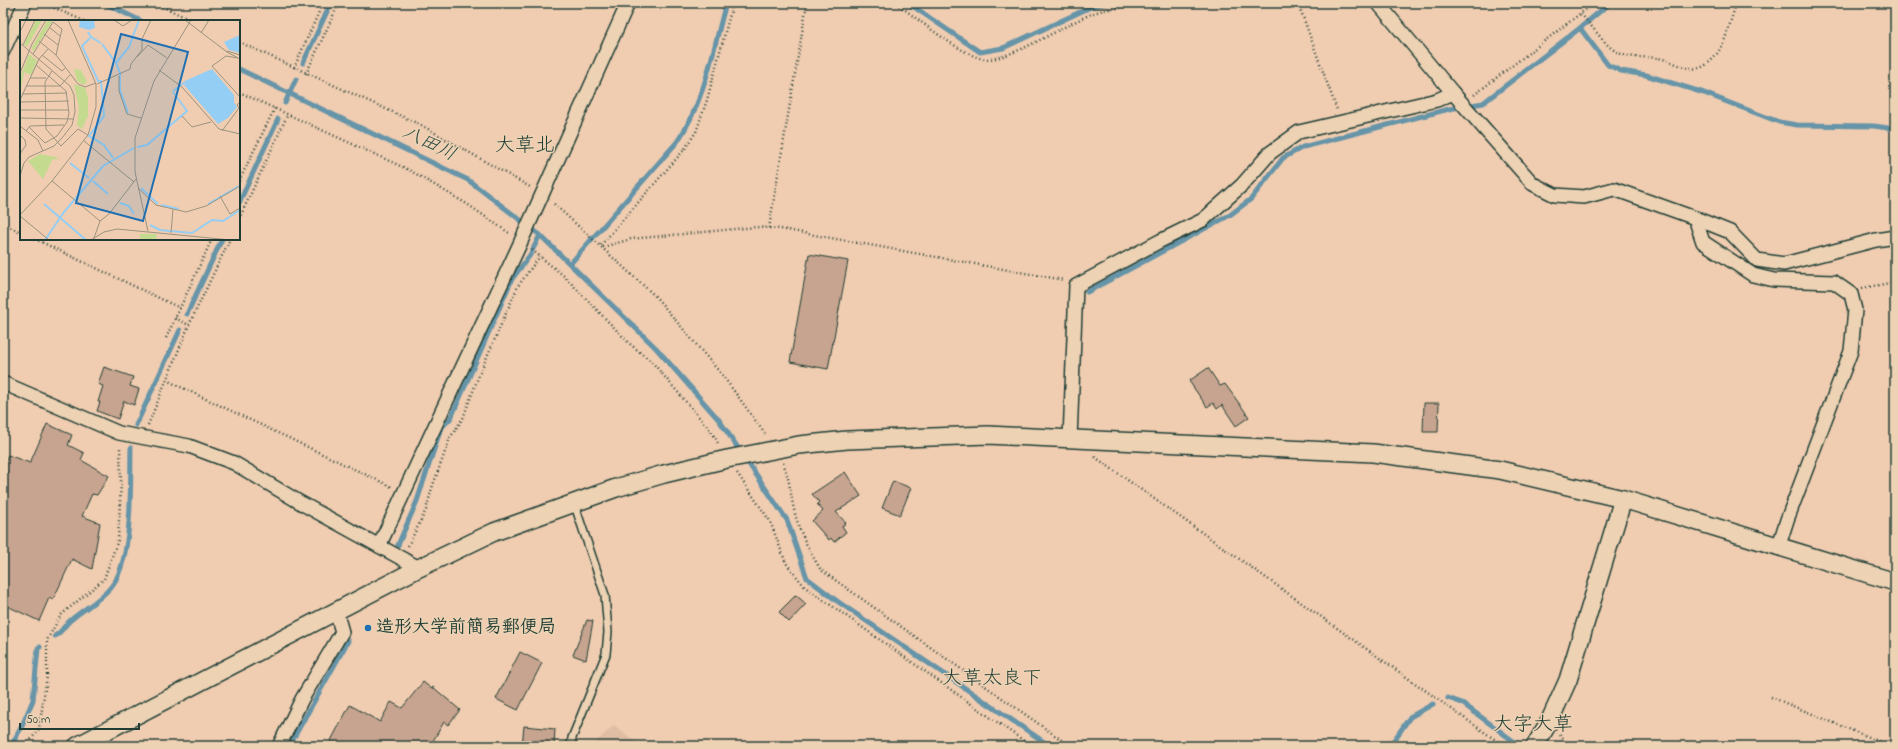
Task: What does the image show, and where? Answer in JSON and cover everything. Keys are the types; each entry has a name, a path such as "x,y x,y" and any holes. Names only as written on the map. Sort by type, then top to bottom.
{"street":[{"path":"3,51 25,3"},
{"path":"379,546 542,194 628,3"},
{"path":"1378,3 1457,98 1533,184 1555,195 1584,197 1614,189 1730,232 1757,260 1784,264 1876,240 1895,237"},
{"path":"1070,439 1076,286 1160,241 1204,220 1242,185 1270,153 1299,132 1437,100 1457,98"},
{"path":"1695,218 1703,242 1753,274 1774,280 1834,282 1851,294 1855,310 1852,350 1787,520 1779,545"},
{"path":"3,383 119,433 189,446 234,463 419,568"},
{"path":"77,746 419,568 494,532 616,488 727,459 847,440 894,437 988,435 1374,453 1500,470 1623,498 1895,582"},
{"path":"1538,742 1550,720 1568,680 1623,498"},
{"path":"279,746 302,699 342,632 336,611"}],"lane":[{"path":"571,746 572,738 606,654 608,632 605,595 574,503"}],"path":[{"path":"43,3 82,20"},
{"path":"155,3 191,20"},
{"path":"294,68 323,3"},
{"path":"306,74 339,3"},
{"path":"602,246 684,150 696,132 707,100 733,3"},
{"path":"769,228 807,3"},
{"path":"896,3 959,47 977,57 986,59 1003,57 1095,12 1145,3"},
{"path":"1298,3 1338,114"},
{"path":"1457,98 1480,92 1594,3"},
{"path":"1581,14 1612,48 1630,57 1659,58 1682,67 1695,68 1706,65 1715,56 1723,43 1735,8 1739,3"},
{"path":"240,42 306,74 421,125 542,194 602,246 655,296 723,376 777,450 788,474 793,506 804,541 821,570 1070,746"},
{"path":"240,179 275,108"},
{"path":"240,217 288,114"},
{"path":"3,224 20,232"},
{"path":"602,246 631,239 756,227 769,228 1069,281 1076,286"},
{"path":"38,240 180,308"},
{"path":"166,338 212,240"},
{"path":"142,438 189,325 230,240"},
{"path":"398,557 407,548 426,510 432,488 450,438 463,418 479,374 518,286 540,256"},
{"path":"1851,294 1864,287 1895,282"},
{"path":"175,318 189,325"},
{"path":"166,380 404,492"},
{"path":"26,746 39,729 47,676 48,640 61,615 104,579 118,540 121,482 119,433"},
{"path":"1070,439 1504,746"},
{"path":"727,459 770,521 786,563 805,587 1031,746"},
{"path":"1771,697 1890,746"}],"shaded area":[{"path":"614,725 641,746 592,746"}],"building":[{"path":"809,254 848,261 828,369 790,362"},
{"path":"104,367 133,377 130,386 139,389 134,405 124,401 118,419 97,411 103,386 98,384"},
{"path":"1208,368 1220,386 1225,384 1249,417 1236,426 1222,405 1217,409 1213,403 1207,407 1189,381"},
{"path":"1424,403 1439,403 1438,432 1423,432"},
{"path":"47,424 72,435 68,445 84,453 81,460 109,476 97,495 92,494 82,516 100,523 92,569 72,559 53,600 49,598 39,621 3,604 3,484 7,472 3,468 8,455 30,463"},
{"path":"845,472 861,496 836,512 846,523 842,526 846,532 834,542 831,538 829,540 812,521 823,511 817,504 819,502 812,494"},
{"path":"893,481 911,488 900,515 882,508"},
{"path":"796,595 806,604 789,622 779,612"},
{"path":"587,620 593,621 586,660 573,655"},
{"path":"520,652 542,663 518,710 496,699"},
{"path":"423,682 432,689 433,687 460,710 448,725 444,722 430,746 328,746 350,705 380,722 391,702 402,708"},
{"path":"524,726 555,729 554,746 522,746"}],"waterway":[{"name":"八田川","path":"104,3 139,20"},
{"path":"303,63 331,3"},
{"path":"570,264 677,142 687,126 695,110 707,75 726,3"},
{"path":"908,3 980,52 1003,48 1095,5 1107,3"},
{"path":"1580,28 1610,3"},
{"path":"1087,292 1230,215 1251,199 1283,158 1303,147 1449,109 1483,103 1580,28 1608,65 1621,71 1646,75 1704,93 1779,122 1797,125 1874,126 1895,129"},
{"path":"240,69 468,180 540,235 656,348 719,420 787,520 807,578 837,601 1050,746"},
{"name":"八田川","path":"285,103 296,79"},
{"path":"240,201 278,119"},
{"path":"398,545 417,501 441,428 451,418 512,279 530,255 540,235"},
{"path":"187,314 222,240"},
{"path":"136,425 180,330"},
{"path":"55,636 77,615 106,593 118,576 127,542 130,501 131,448"},
{"path":"289,746 348,641"},
{"path":"11,746 22,726 33,700 38,648 40,647"},
{"path":"1448,698 1462,703 1520,746"},
{"path":"1390,746 1410,717 1433,704"}],"place":[{"name":"造形大学前簡易郵便局","path":"368,628"}],"district":[{"name":"大草北","path":"525,146"},
{"name":"大草太良下","path":"992,679"},
{"name":"大字大草","path":"1533,725"}]}
